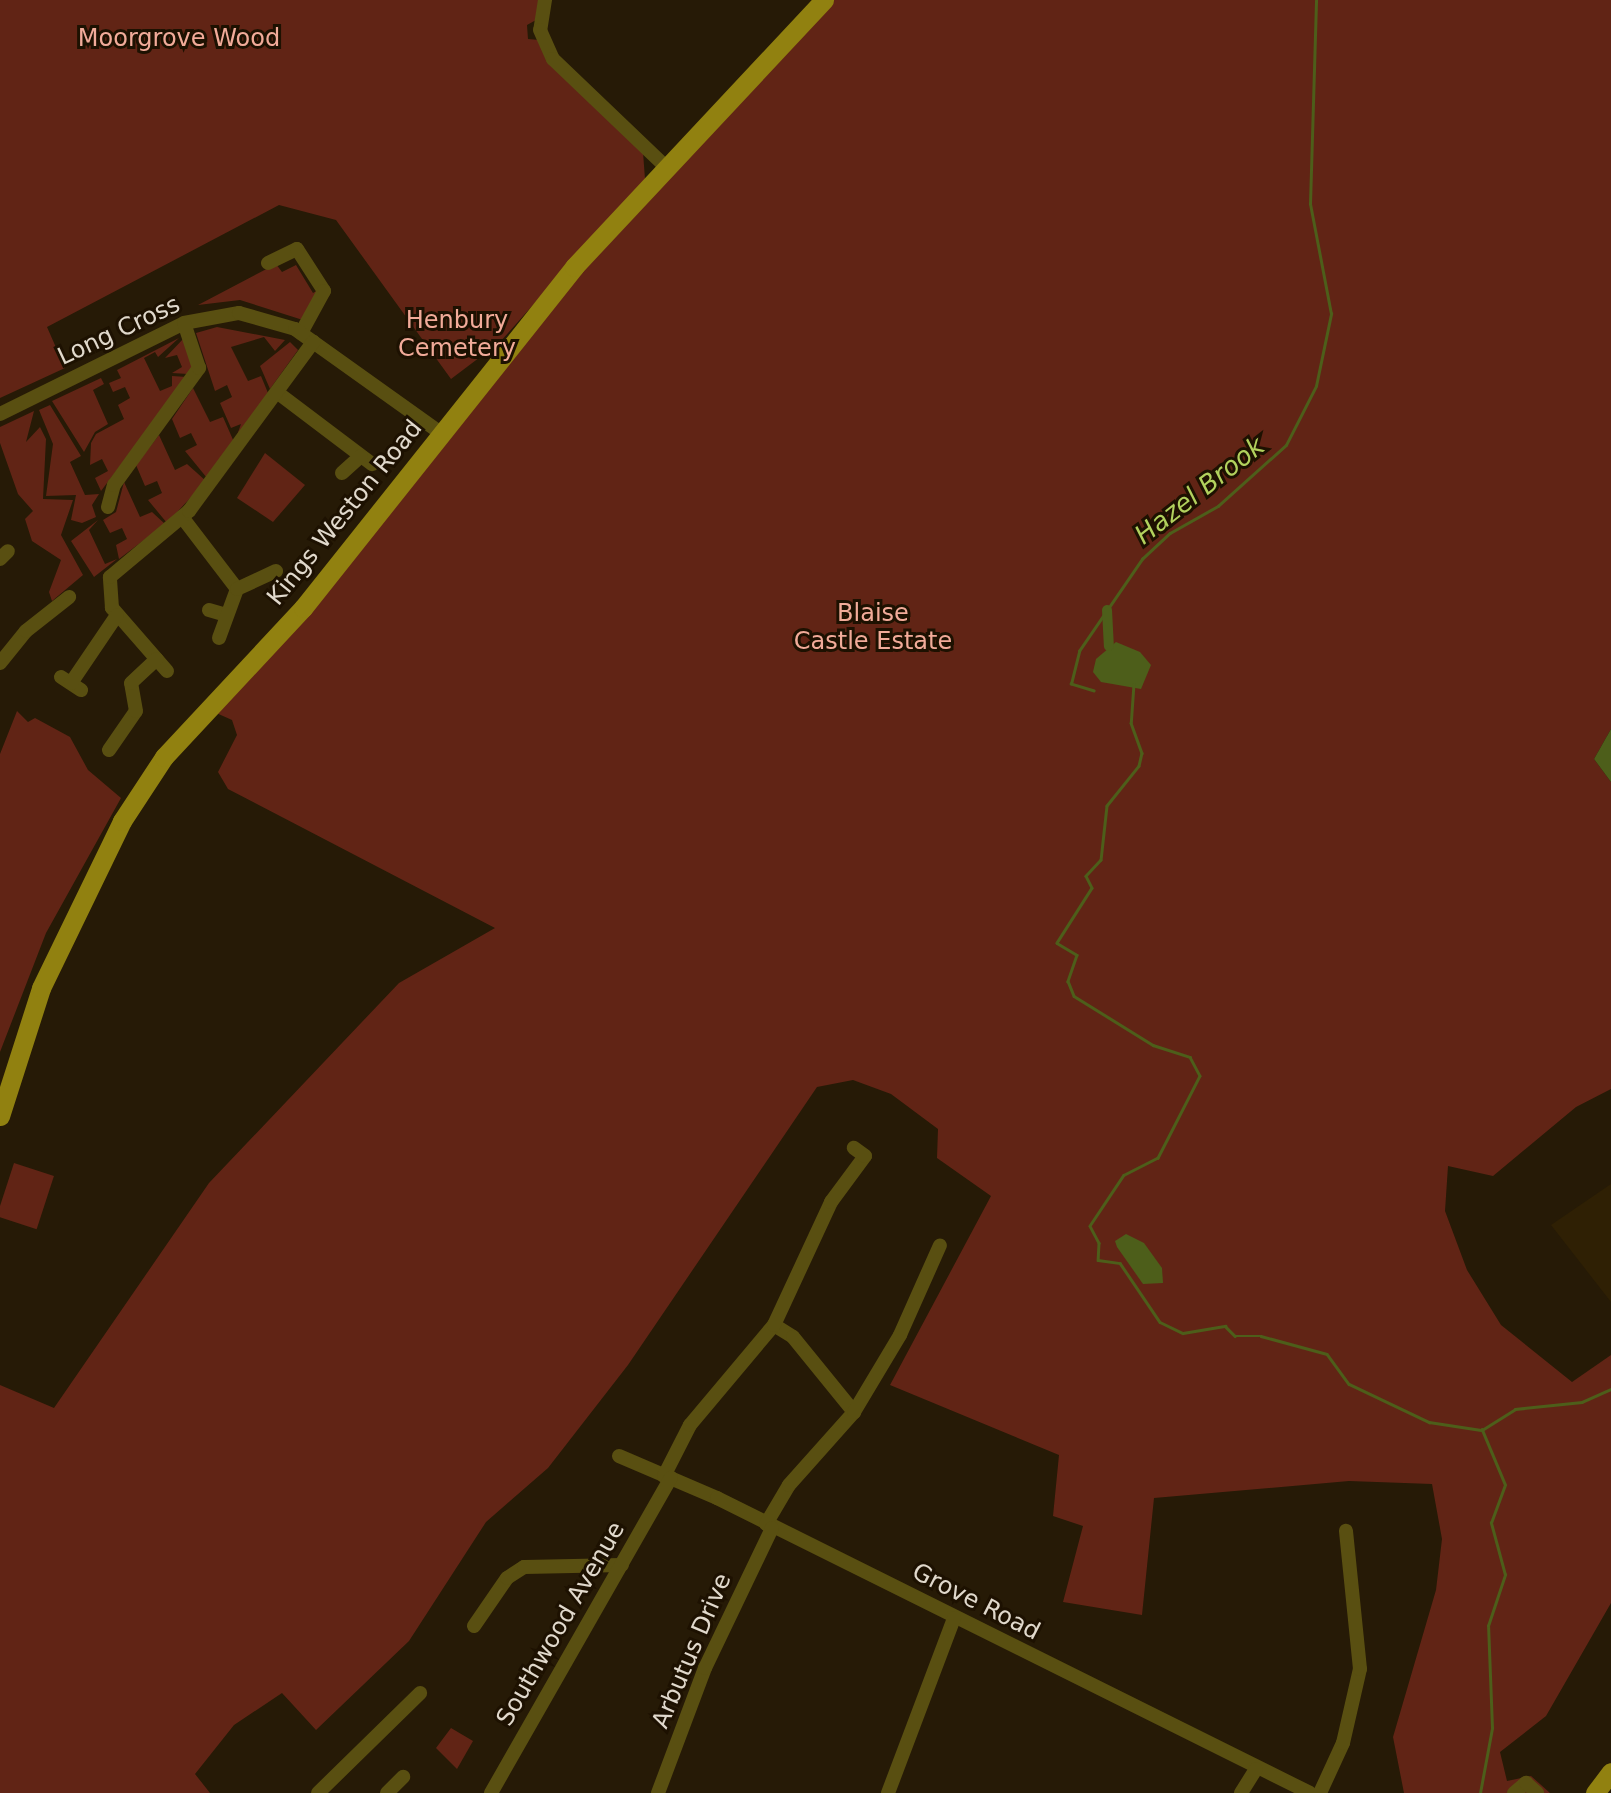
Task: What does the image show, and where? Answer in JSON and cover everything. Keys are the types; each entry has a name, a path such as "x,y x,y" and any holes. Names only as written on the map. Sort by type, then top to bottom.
{"main road":[{"name":"Kings Weston Road","path":"0,1115 4,1088 41,988 144,785 208,706 303,608 441,433 664,165 824,0"},
{"path":"1595,1793 1611,1772"}],"street":[{"path":"545,0 533,31 566,75 664,165"},
{"path":"109,750 134,723 137,708 131,685 162,665 117,615 107,595 112,574 182,517 278,393 307,337 324,291 297,248 279,262"},
{"name":"Long Cross","path":"0,414 184,323 252,314 307,337 441,433"},
{"path":"108,507 114,485 199,368 184,323"},
{"path":"278,393 367,460 342,472"},
{"path":"182,517 237,589"},
{"path":"219,638 237,589 276,571"},
{"path":"0,663 7,642 69,597"},
{"path":"209,610 226,615"},
{"path":"71,684 117,615"},
{"name":"Southwood Avenue","path":"491,1793 622,1565 668,1477 690,1425 774,1325 831,1202 865,1156 854,1148"},
{"name":"Arbutus Drive","path":"658,1793 705,1668 789,1485 854,1412 900,1335 941,1250"},
{"path":"774,1325 793,1337 854,1412"},
{"name":"Grove Road","path":"619,1456 769,1526 1255,1769 1310,1793"},
{"path":"1320,1793 1343,1742 1360,1668 1344,1538"},
{"path":"474,1626 492,1610 524,1567 622,1565"},
{"path":"887,1793 954,1618"},
{"path":"318,1793 412,1694"},
{"path":"1241,1793 1255,1769"},
{"path":"1514,1793 1526,1783 1537,1793"}],"shaded area":[{"path":"1116,642 1140,652 1151,665 1141,689 1101,682 1093,672 1096,659"},
{"path":"1611,729 1611,782 1594,759"},
{"path":"1611,1184 1611,1302 1551,1225"},
{"path":"1126,1234 1144,1243 1162,1268 1163,1283 1143,1284 1117,1247 1115,1241"}],"green space":[{"path":"0,0 540,0 536,20 527,25 528,39 539,40 643,152 645,179 500,342 451,379 336,220 279,205 47,327 65,368 0,398"},
{"name":"Blaise Castle Estate","path":"830,0 1611,0 1611,729 1594,759 1611,782 1611,1089 1576,1107 1493,1176 1448,1166 1445,1211 1467,1270 1501,1325 1572,1382 1611,1355 1611,1603 1546,1716 1500,1752 1507,1781 1531,1776 1550,1793 1404,1793 1393,1737 1436,1590 1442,1539 1432,1484 1349,1481 1154,1498 1142,1615 1063,1602 1083,1526 1053,1516 1059,1455 890,1385 991,1196 937,1158 938,1129 891,1094 853,1080 817,1087 628,1365 548,1468 486,1522 409,1641 316,1730 282,1693 234,1725 195,1774 210,1793 0,1793 0,1385 54,1408 209,1183 399,983 495,928 228,789 218,772 237,735 232,720 214,712 558,296"},
{"path":"276,264 282,272 296,265 313,293 318,290 306,321 240,300 198,305"},
{"path":"217,327 285,340 275,351 264,337 231,347 248,381 261,376 268,393 236,438 241,424 231,428 220,403 232,397 227,385 215,391 196,333"},
{"path":"179,338 158,357 155,352 144,358 160,391 172,386 172,376 187,377 101,491 95,478 108,471 102,459 90,465 91,443 96,434 124,419 118,405 130,398 125,387 113,392 109,383 121,378 117,370"},
{"path":"184,338 192,368 188,374 172,373 182,367 177,355 165,358"},
{"path":"290,342 298,350 270,389 260,366"},
{"path":"101,378 104,384 93,390 108,424 95,432 84,452 52,401"},
{"path":"193,388 210,422 223,417 234,442 207,478 185,451 197,445 191,433 180,438 172,419"},
{"path":"50,405 81,456 70,462 85,495 99,494 92,505 96,517 82,523 71,520 76,495 46,496 53,444 39,410"},
{"path":"34,411 26,442 40,427 46,439 43,499 73,500 61,535 83,575 52,601 49,592 61,560 32,541 25,519 33,511 18,494 0,443 0,427"},
{"path":"159,435 175,470 187,464 206,481 167,523 148,500 162,493 157,481 145,486 136,465"},
{"path":"265,453 305,485 273,522 237,498"},
{"path":"124,482 140,517 152,512 165,524 119,559 116,545 127,539 122,528 110,533 103,520 116,512"},
{"path":"98,520 89,530 105,564 117,559 94,577 71,541"},
{"path":"17,711 28,722 35,718 70,737 88,770 121,798 46,933 0,1052 0,754"},
{"path":"14,1163 54,1176 37,1229 0,1217 0,1206"},
{"path":"451,1728 473,1741 457,1769 436,1748"}],"waterway":[{"name":"Hazel Brook","path":"1094,691 1071,684 1079,651 1142,559 1170,533 1218,506 1286,445 1316,386 1331,314 1310,204 1316,0"},
{"path":"1107,610 1109,646"},
{"name":"Hazel Brook","path":"1134,684 1131,723 1142,753 1139,766 1107,806 1101,860 1086,876 1092,888 1057,943 1077,955 1068,981 1074,996 1153,1045 1190,1057 1200,1076 1158,1158 1124,1175 1090,1226 1099,1243 1098,1260 1120,1263 1160,1322 1183,1333 1225,1326 1235,1336 1261,1336 1327,1354 1349,1384 1429,1422 1482,1430"},
{"path":"1482,1430 1515,1409 1582,1402 1611,1389"},
{"path":"1480,1793 1492,1728 1488,1626 1505,1575 1491,1523 1505,1485 1482,1430"}],"park label":[{"name":"Moorgrove Wood","path":"179,39"},
{"name":"Henbury Cemetery","path":"457,335"}]}
